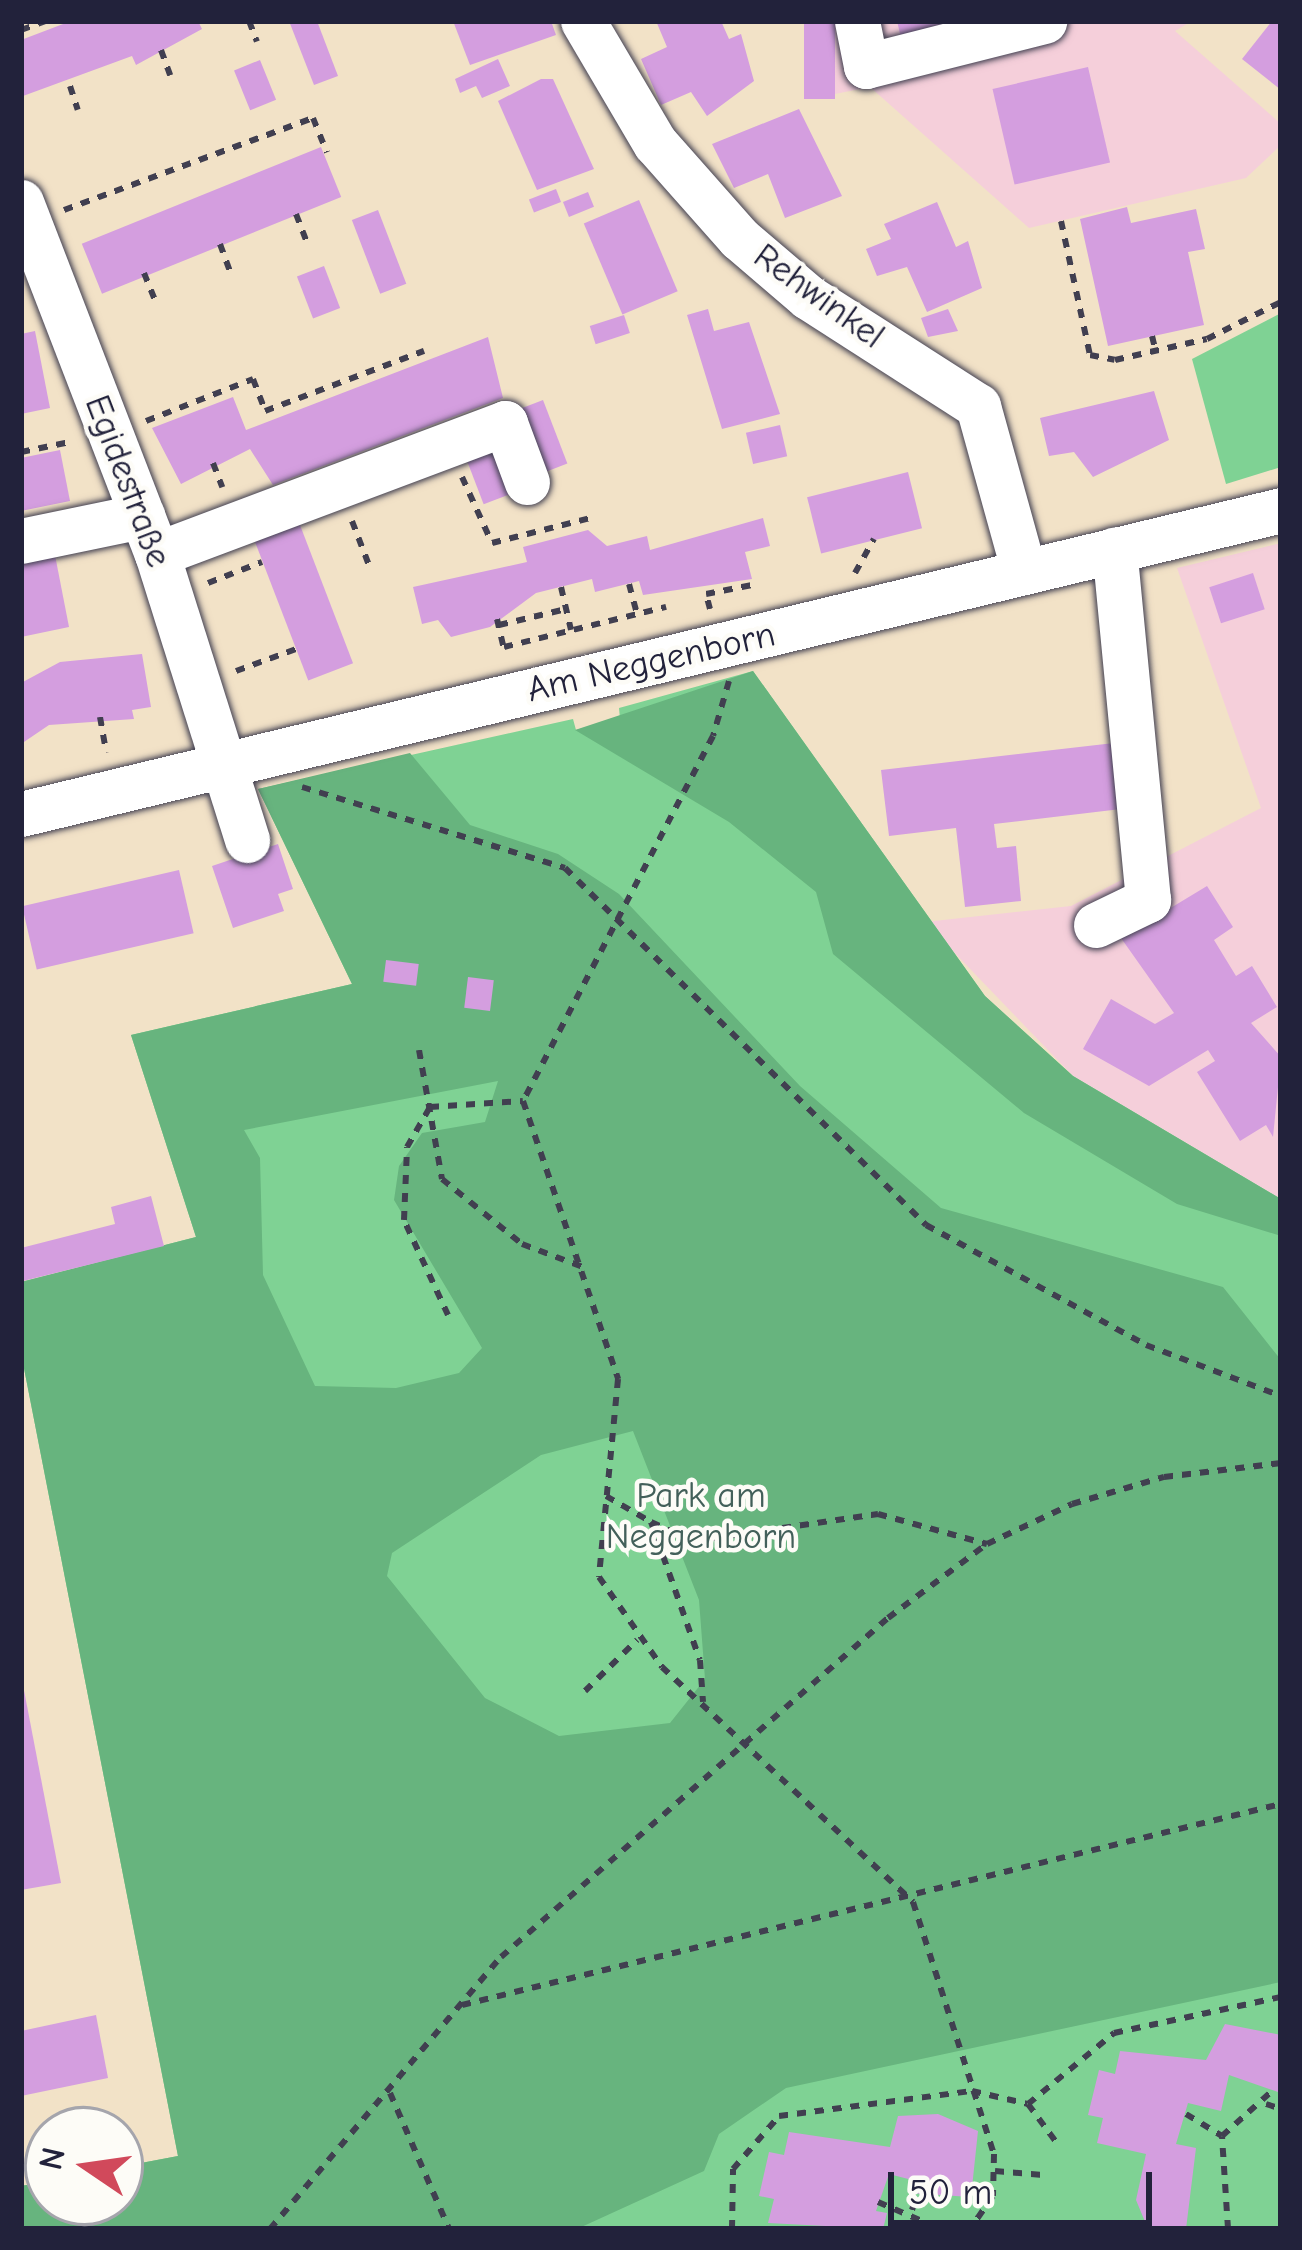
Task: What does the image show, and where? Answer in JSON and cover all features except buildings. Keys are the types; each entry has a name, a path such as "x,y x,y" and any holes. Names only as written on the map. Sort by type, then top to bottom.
{"street":[{"name":"Rehwinkel","path":"583,21 655,143 739,238 808,297 978,406 1024,572"},
{"path":"857,21 866,66 1044,21"},
{"name":"Egidestraße","path":"25,212 40,308 111,434 157,556 247,840"},
{"path":"21,541 157,556 506,423 527,482"},
{"name":"Am Neggenborn","path":"21,814 1281,511"},
{"path":"1096,925 1148,900 1114,550"}],"path":[{"path":"21,30 46,21"},
{"path":"249,21 257,42"},
{"path":"161,50 170,75"},
{"path":"70,86 78,110"},
{"path":"25,212 313,118 327,152"},
{"path":"296,214 308,246"},
{"path":"1061,221 1090,356 1156,352 1281,302"},
{"path":"220,244 231,274"},
{"path":"144,273 156,303"},
{"path":"1152,336 1156,352"},
{"path":"21,452 111,434 253,380 265,411 424,351"},
{"path":"338,486 370,568"},
{"path":"157,556 262,562"},
{"path":"629,584 638,614"},
{"path":"709,604 706,594 752,585"},
{"path":"561,586 572,630"},
{"path":"504,647 666,607"},
{"path":"506,658 498,622 566,609"},
{"path":"199,684 296,649"},
{"path":"728,684 617,922 523,1102 618,1379 599,1577 638,1640 913,1902 995,2171 970,2229"},
{"path":"1281,698 1281,753"},
{"path":"341,799 565,868 926,1225 1146,1345 1281,1396"},
{"path":"419,1050 430,1107 432,1159 460,1199 522,1244 583,1267"},
{"path":"430,1107 523,1102"},
{"path":"430,1107 401,1187 410,1240 448,1315"},
{"path":"270,2229 390,2093 459,2006 747,1744 988,1544 1164,1477 1281,1463"},
{"path":"607,1496 693,1541 878,1514 988,1544"},
{"path":"651,1522 700,1660 703,1702"},
{"path":"585,1691 638,1640"},
{"path":"459,2006 913,1902 1281,1804"},
{"path":"1028,2104 1114,2033 1281,1997"},
{"path":"732,2229 733,2169 779,2116 972,2091 1028,2104 1056,2143"},
{"path":"1222,2136 1266,2104 1272,2091"},
{"path":"390,2093 449,2229"},
{"path":"1266,2104 1281,2109"},
{"path":"1186,2114 1222,2136"},
{"path":"1222,2136 1228,2229"},
{"path":"995,2171 1043,2175"},
{"path":"912,2210 916,2194"},
{"path":"878,2202 912,2210 940,2229"}],"shaded area":[{"path":"804,21 1192,21 1175,31 1281,124 1281,145 1246,178 1029,228 870,87 820,97"},
{"path":"1281,543 1281,1199 1073,1076 925,922 1071,906 1261,808 1177,568"}],"green space":[{"path":"1281,313 1281,467 1226,484 1192,359"},
{"name":"Park am Neggenborn","path":"753,671 985,996 1073,1076 1281,1199 1281,2229 21,2229 24,2185 24,2226 144,2226 144,2162 178,2156 21,1353 21,1282 196,1237 131,1035 352,984 258,789 573,719 576,730 620,719 619,708"},
{"path":"753,671 985,996 1073,1076 1281,1199 1281,1236 1177,1204 1024,1113 833,954 816,892 729,822 575,730"},
{"name":"Park am Neggenborn","path":"410,753 470,825 558,854 619,894 800,1086 941,1208 1223,1287 1281,1360 1281,1982 786,2088 719,2134 704,2171 577,2229 21,2229 24,2185 24,2226 144,2226 144,2162 178,2156 21,1353 21,1282 196,1237 131,1035 352,984 258,789","holes":["498,1081 485,1122 422,1133 399,1166 394,1200 482,1348 459,1373 396,1388 315,1386 263,1275 260,1158 244,1130","633,1431 699,1600 705,1679 670,1723 559,1736 485,1698 387,1576 392,1553 541,1455"]}]}
